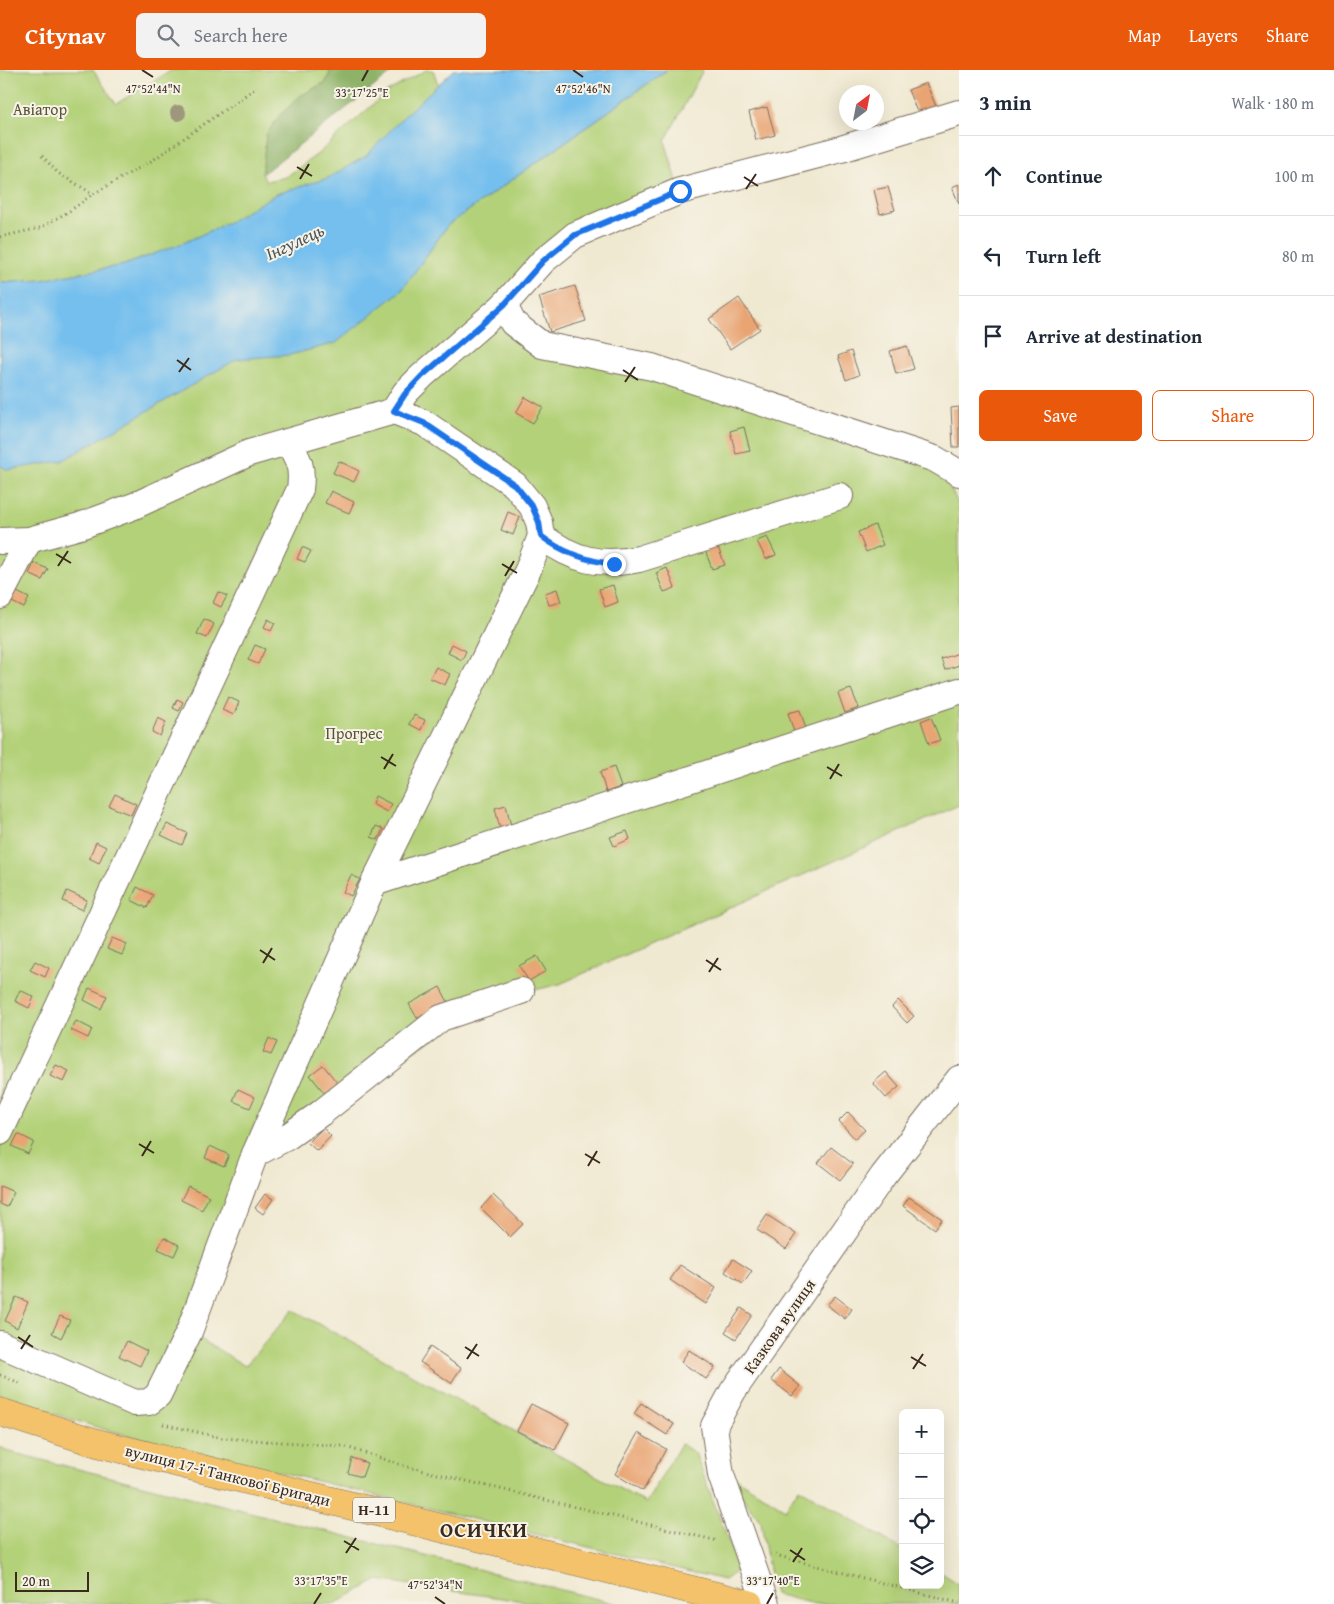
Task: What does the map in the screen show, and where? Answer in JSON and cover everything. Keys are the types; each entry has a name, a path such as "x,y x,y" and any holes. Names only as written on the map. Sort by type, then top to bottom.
{"main road":[{"name":"вулиця 17-ї Танкової Бригади","path":"0,1412 97,1443 749,1604"}],"street":[{"path":"394,411 405,394 422,376 504,305 543,261 575,235 680,191 841,149 959,113"},
{"path":"504,305 513,323 542,344 652,367 936,459 959,473"},
{"path":"0,541 29,540 80,526 134,506 249,453 394,411 424,423 515,485 532,506 539,522 541,536 528,570 374,883 256,1154 189,1332 158,1396 148,1402 134,1403 0,1344"},
{"path":"0,1132 300,489 303,472 297,456 288,442"},
{"path":"541,536 552,544 589,561 614,564 639,559 840,496"},
{"path":"0,596 29,540"},
{"path":"374,883 959,691"},
{"path":"256,1154 287,1137 321,1113 441,1018 521,992"},
{"name":"Казкова вулиця","path":"766,1604 721,1475 714,1426 733,1391 883,1176 959,1079"}],"path":[{"path":"0,238 40,228 93,194 153,160 257,87"},
{"path":"42,156 58,173 93,194"},
{"path":"0,1376 27,1386"},
{"path":"156,1423 222,1438 343,1446 408,1467 746,1547 959,1603"}],"green space":[{"name":"Авіатор","path":"0,70 93,70 116,104 172,70 331,70 326,82 300,96 262,174 266,181 286,177 319,153 387,92 426,70 433,70 444,101 350,177 153,273 0,283"},
{"path":"331,70 395,70 262,174 266,135 280,115 300,96 326,82"},
{"name":"Прогрес","path":"667,70 703,70 665,141 680,191 575,235 504,305 513,323 935,459 959,505 959,805 560,984 493,1000 255,1154 189,1332 245,1366 293,1310 646,1503 681,1444 695,1453 739,1569 724,1580 103,1429 0,1397 0,413 426,256 448,225"},
{"path":"0,1447 10,1452 617,1604 543,1604 378,1580 334,1604 0,1604"},
{"path":"721,1469 785,1509 799,1488 899,1548 899,1589 944,1589 944,1575 959,1584 959,1604 814,1604 775,1594 761,1522"}],"water":[{"name":"Інгулець","path":"454,70 667,70 448,225 402,290 336,343 290,355 237,359 62,461 7,470 0,465 0,283 41,280 124,265 183,243 227,223 276,194 328,178 366,156 407,113"}],"building":[{"path":"926,83 936,106 918,114 908,90"},
{"path":"767,107 775,135 756,140 749,112"},
{"path":"959,184 959,204 952,187"},
{"path":"888,187 895,210 880,214 874,190"},
{"path":"575,286 586,321 550,332 539,297"},
{"path":"739,298 760,329 730,349 709,319"},
{"path":"907,346 914,369 896,374 890,351"},
{"path":"851,351 859,375 846,380 838,356"},
{"path":"525,397 543,407 533,423 516,413"},
{"path":"959,407 959,447 953,447 951,408"},
{"path":"744,427 750,451 736,454 730,431"},
{"path":"339,461 359,471 354,482 333,473"},
{"path":"331,491 354,502 349,513 325,503"},
{"path":"508,512 520,517 513,535 501,530"},
{"path":"875,525 883,545 866,552 858,532"},
{"path":"767,537 776,555 766,559 757,541"},
{"path":"717,545 725,565 712,569 705,550"},
{"path":"302,547 311,551 305,562 297,559"},
{"path":"34,563 48,569 42,580 29,574"},
{"path":"667,568 675,588 664,592 656,573"},
{"path":"613,585 618,602 605,607 599,589"},
{"path":"557,589 561,602 549,605 545,593"},
{"path":"13,590 29,598 24,608 8,600"},
{"path":"218,592 227,596 221,607 213,603"},
{"path":"204,619 214,624 207,638 197,634"},
{"path":"268,619 275,623 271,631 264,627"},
{"path":"452,644 466,651 462,660 448,653"},
{"path":"255,645 265,649 258,664 248,660"},
{"path":"959,653 959,665 945,670 941,659"},
{"path":"436,667 450,674 445,685 430,678"},
{"path":"851,689 859,708 845,713 838,693"},
{"path":"228,697 239,702 234,715 222,710"},
{"path":"177,699 183,702 179,711 173,708"},
{"path":"800,710 806,729 794,732 788,713"},
{"path":"414,715 425,720 421,730 409,724"},
{"path":"931,717 940,740 929,744 921,721"},
{"path":"158,718 166,722 160,736 152,732"},
{"path":"614,767 621,787 606,792 600,772"},
{"path":"115,794 136,804 131,815 109,806"},
{"path":"375,796 391,804 387,812 372,804"},
{"path":"506,805 511,826 500,829 495,808"},
{"path":"167,824 187,833 182,845 161,835"},
{"path":"376,826 383,829 378,840 371,837"},
{"path":"627,831 630,839 614,846 610,837"},
{"path":"96,842 106,847 99,863 89,858"},
{"path":"351,875 360,879 351,896 343,892"},
{"path":"137,887 153,895 147,908 131,900"},
{"path":"67,891 87,900 82,910 63,901"},
{"path":"112,938 127,944 122,955 107,949"},
{"path":"537,956 546,971 529,981 519,966"},
{"path":"35,961 49,968 45,977 30,970"},
{"path":"440,987 448,1002 417,1018 409,1004"},
{"path":"89,988 107,996 101,1009 84,1000"},
{"path":"20,990 34,997 29,1008 15,1001"},
{"path":"898,1000 914,1016 907,1023 892,1007"},
{"path":"76,1021 92,1029 88,1038 71,1030"},
{"path":"269,1038 277,1042 271,1055 263,1052"},
{"path":"56,1065 69,1071 64,1082 50,1076"},
{"path":"323,1065 339,1085 326,1095 310,1075"},
{"path":"886,1072 899,1087 886,1098 873,1083"},
{"path":"238,1089 255,1097 250,1108 233,1101"},
{"path":"848,1112 865,1130 855,1139 839,1121"},
{"path":"323,1128 331,1136 317,1151 308,1143"},
{"path":"18,1134 34,1142 28,1154 12,1146"},
{"path":"210,1146 229,1155 224,1166 205,1158"},
{"path":"831,1147 853,1164 840,1180 818,1163"},
{"path":"0,1186 14,1192 7,1207 0,1204"},
{"path":"188,1186 209,1196 202,1210 181,1200"},
{"path":"265,1194 273,1199 263,1214 255,1208"},
{"path":"493,1195 523,1224 510,1237 481,1208"},
{"path":"909,1197 942,1219 935,1229 903,1206"},
{"path":"767,1215 796,1234 786,1249 757,1230"},
{"path":"164,1237 179,1245 174,1256 158,1249"},
{"path":"733,1259 752,1271 743,1284 725,1272"},
{"path":"680,1265 716,1288 706,1304 670,1280"},
{"path":"835,1296 852,1309 845,1319 827,1305"},
{"path":"16,1297 28,1302 17,1328 5,1321"},
{"path":"741,1308 752,1315 736,1339 725,1332"},
{"path":"60,1316 70,1320 61,1338 52,1333"},
{"path":"127,1341 147,1351 140,1366 119,1356"},
{"path":"430,1347 461,1368 451,1383 420,1362"},
{"path":"689,1350 715,1367 706,1379 681,1362"},
{"path":"779,1369 800,1386 792,1396 771,1380"},
{"path":"641,1403 674,1424 667,1435 634,1414"},
{"path":"531,1404 569,1423 555,1450 517,1431"},
{"path":"638,1433 666,1449 643,1491 615,1474"},
{"path":"352,1458 367,1463 362,1477 348,1473"}],"district":[{"name":"ОСИЧКИ","path":"484,1530"}],"route":[{"path":"614,564 589,561 552,544 541,536 539,522 532,506 515,485 424,423 394,411 405,394 422,376 504,305 543,261 575,235 680,191"}]}
